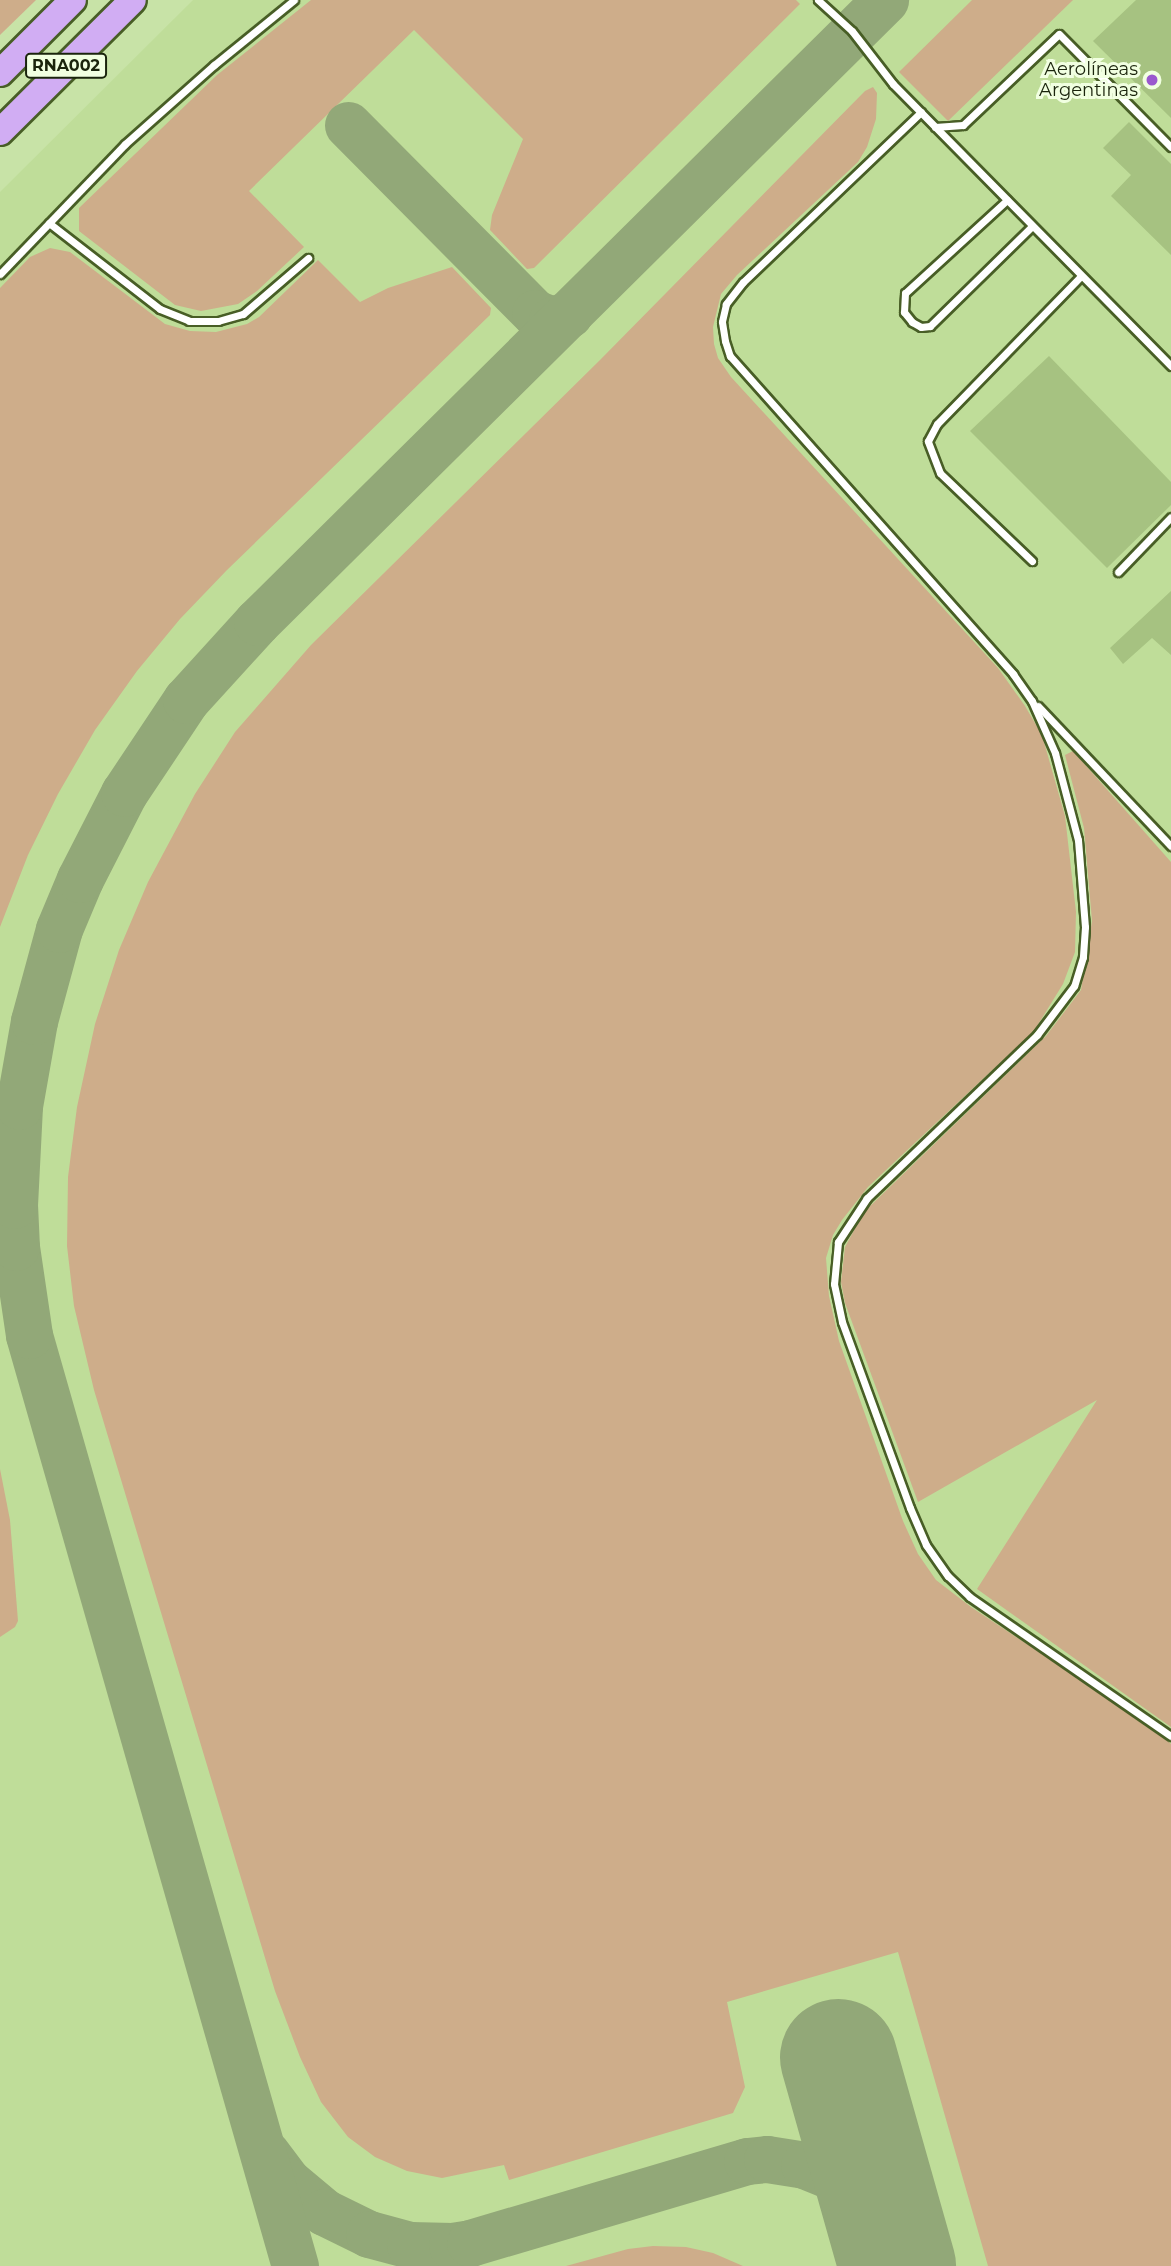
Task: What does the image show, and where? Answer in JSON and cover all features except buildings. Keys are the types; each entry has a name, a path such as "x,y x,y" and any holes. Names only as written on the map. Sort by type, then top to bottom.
{"highway":[{"name":"RNA002","path":"0,73 73,0"},
{"name":"RNA002","path":"0,132 133,0"}],"lane":[{"path":"0,274 135,135 214,65 294,0"},
{"path":"818,0 852,31 893,85 1171,366"},
{"path":"936,127 963,125 1059,34 1171,148"},
{"path":"921,112 743,282 726,304 722,322 730,356 1013,674 1032,701 1171,846"},
{"path":"1007,200 905,293 904,312 912,322 921,327 930,326 1032,226"},
{"path":"49,223 160,309 189,321 218,321 243,314 308,258"},
{"path":"1032,561 940,473 928,441 937,424 1082,276"},
{"path":"1118,572 1171,517"},
{"path":"1032,701 1055,753 1078,840 1085,927 1083,957 1074,986 1037,1035 867,1198 844,1228 838,1242 834,1284 842,1322 910,1508 926,1545 948,1576 970,1597 1171,1736"}],"shaded area":[{"path":"0,0 36,0 0,35"},
{"path":"193,0 1171,0 1171,2266 0,2266 0,192"},
{"path":"311,0 796,0 800,4 534,268 527,269 490,230 492,215 523,139 414,30 249,191 304,247 257,291 238,304 201,311 175,305 79,231 79,208 217,75"},
{"path":"972,0 1073,0 948,121 899,72"},
{"path":"873,87 877,93 876,119 867,147 858,162 737,275 721,294 713,327 714,344 718,358 731,377 998,668 1025,706 1042,735 1065,816 1076,912 1075,952 1063,984 1034,1031 868,1187 842,1220 833,1235 826,1258 829,1296 839,1341 903,1521 918,1554 936,1580 971,1607 1155,1729 1171,1744 1171,2266 988,2266 898,1952 727,2002 745,2087 733,2113 509,2180 504,2165 442,2178 407,2171 375,2157 348,2137 321,2102 300,2057 275,1991 94,1390 74,1306 67,1246 68,1177 77,1107 95,1024 119,950 148,882 195,794 235,732 311,645 600,360 865,91"},
{"path":"50,248 70,252 165,324 190,331 216,332 247,324 259,317 318,260 360,302 388,288 452,267 491,308 490,315 227,570 180,619 137,671 95,730 58,794 28,855 0,927 0,288 30,257"},
{"path":"1073,751 1171,862 1171,1727 977,1589 1097,1400 918,1502 845,1303 841,1282 845,1247 864,1212 1046,1036 1081,990 1092,921 1084,828 1065,755"},
{"path":"0,1469 10,1520 18,1621 15,1627 0,1637"},
{"path":"653,2246 686,2247 713,2253 743,2266 566,2266 628,2249"}],"taxiway":[{"path":"295,2266 29,1335 16,1247 14,1205 19,1106 34,1021 59,929 80,879 124,793 186,700 257,622 885,0"},
{"path":"348,125 535,313 552,320 569,314"},
{"path":"266,2153 287,2181 324,2212 369,2234 410,2245 452,2246 470,2243 747,2161 767,2159 804,2165 841,2180 870,2209 889,2240"}],"runway":[{"path":"838,2057 897,2266"}],"place":[{"name":"Aerolíneas Argentinas","path":"1152,80"}]}
